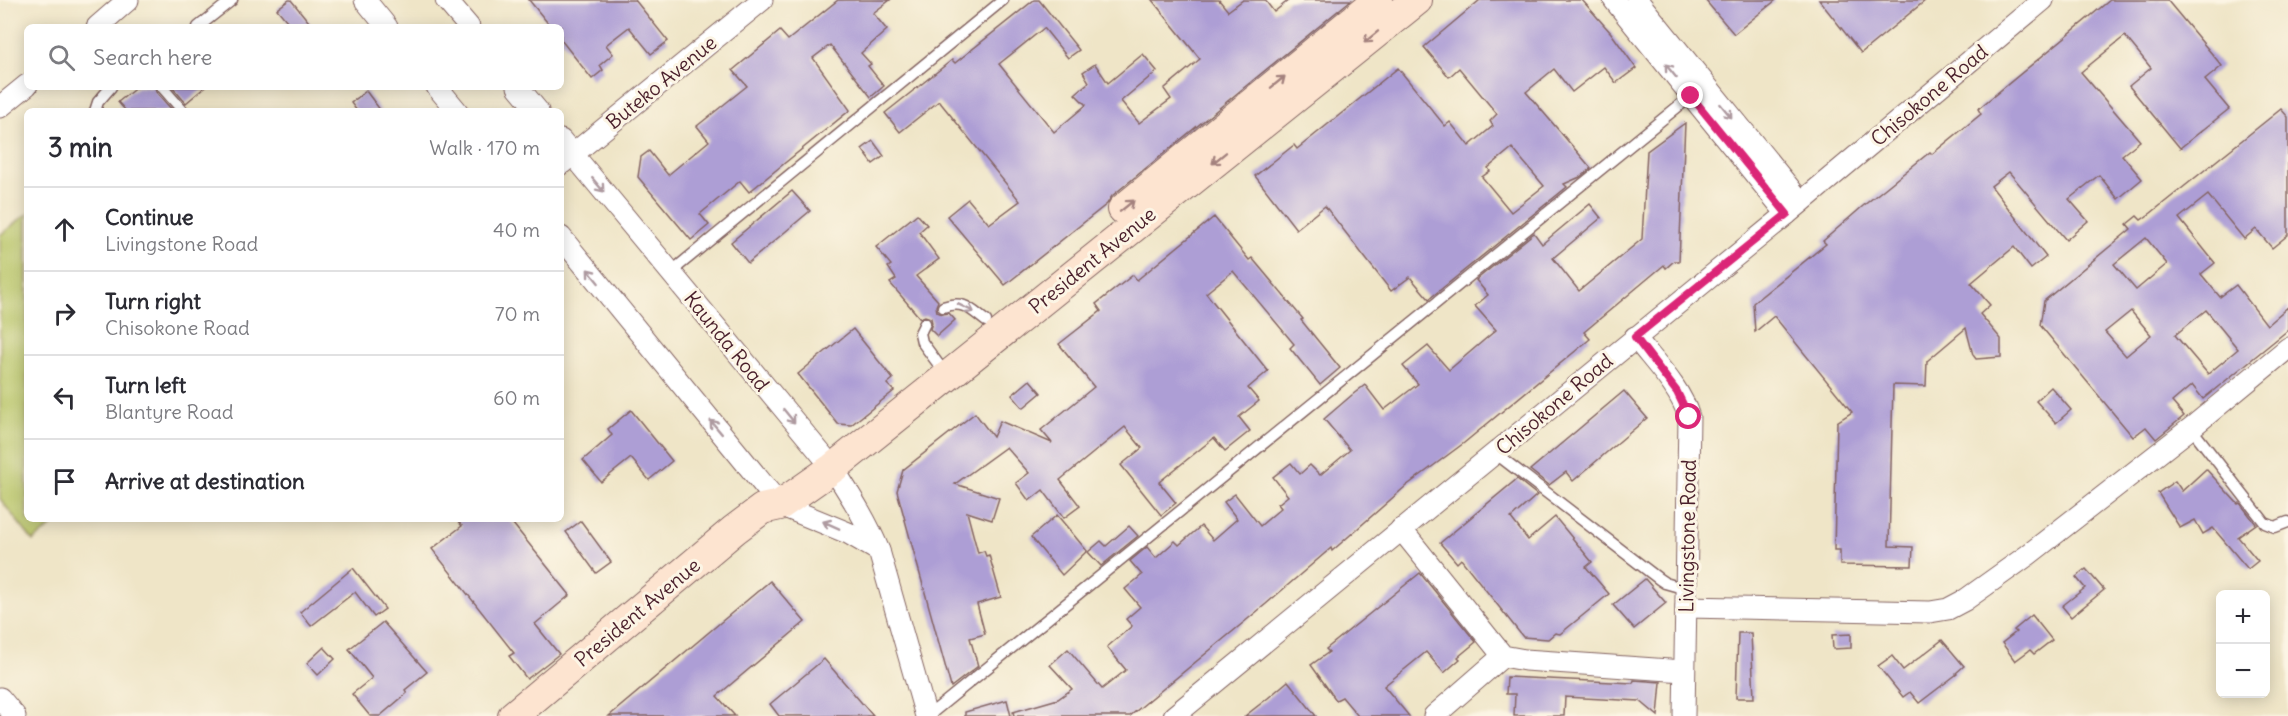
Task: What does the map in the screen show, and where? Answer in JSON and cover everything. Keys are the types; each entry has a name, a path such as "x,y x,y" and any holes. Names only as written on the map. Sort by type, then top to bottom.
{"main road":[{"name":"President Avenue","path":"942,368 986,321 1378,0"},
{"name":"President Avenue","path":"513,716 734,530 827,462 942,368 1417,0"}],"street":[{"path":"365,0 385,24"},
{"path":"446,0 466,24"},
{"name":"Buteko Avenue","path":"565,152 762,0"},
{"path":"1614,0 1691,96 1794,208"},
{"path":"1637,0 1794,208"},
{"name":"Chisokone Road","path":"1174,716 1794,208 2043,0"},
{"path":"100,24 121,2"},
{"path":"0,107 24,87"},
{"path":"440,90 454,108"},
{"path":"520,90 536,108"},
{"name":"Kaunda Road","path":"565,152 671,272 827,462 869,526 879,551 927,716"},
{"path":"564,241 771,503 848,532 879,551"},
{"name":"Livingstone Road","path":"1635,337 1677,392 1689,417 1684,716"},
{"path":"1686,598 1930,612 1948,609 1965,600 2028,555 2191,428 2288,348"},
{"path":"1401,529 1503,656 1525,660 1684,671"},
{"path":"1434,716 1503,656"},
{"path":"0,698 15,716"}],"lane":[{"path":"202,24 232,0"},
{"path":"671,272 1004,0"},
{"path":"96,108 108,90"},
{"path":"165,90 180,108"},
{"path":"927,716 1691,96"},
{"path":"943,307 955,303 965,306 986,321"},
{"path":"925,323 920,333 922,342 942,368"},
{"path":"2191,428 2265,523 2275,527 2288,522"},
{"path":"1495,453 1686,598"}],"green space":[{"path":"24,216 24,522 57,522 33,541 0,499 0,235"}],"building":[{"path":"291,0 311,24 290,24 277,9"},
{"path":"529,0 635,0 668,41 651,54 629,27 606,45 613,54 600,65 603,70 592,79 564,44 564,24 549,24"},
{"path":"838,0 890,0 873,13 887,30 861,53 871,64 868,66 884,86 871,97 830,45 813,58 850,110 749,192 740,181 700,214 709,225 691,240 638,177 641,157 649,151 668,175 709,141 697,126 747,86 733,70 780,31 788,40"},
{"path":"1034,0 1039,0 1079,50 1068,58 1044,28 999,64 1054,132 1086,105 1075,94 1089,82 1083,72 1095,64 1108,83 1143,54 1157,71 1121,101 1139,123 1171,99 1164,89 1200,59 1152,0 1219,0 1228,11 1243,0 1265,0 1274,12 1289,0 1351,0 1112,196 1107,204 1005,285 947,216 968,199 989,224 1020,201 939,101 900,132 885,113 952,60 955,63"},
{"path":"1480,0 1582,0 1611,33 1636,68 1616,83 1604,67 1572,92 1554,69 1526,92 1591,168 1580,177 1564,184 1567,187 1429,299 1410,277 1391,291 1325,206 1296,229 1255,176 1294,145 1297,149 1398,68 1445,126 1450,122 1469,146 1493,126 1490,121 1497,114 1459,68 1449,77 1424,47","holes":["1512,148 1544,186 1511,212 1482,177 1490,171 1488,168"]},
{"path":"1705,0 1776,0 1734,34"},
{"path":"1819,0 1926,0 1861,53"},
{"path":"2110,0 2167,0 2222,66 2205,80 2229,109 2180,148 2129,86 2151,68 2125,36 2081,72 2140,141 2122,155 2142,179 2118,199 2099,175 2069,199 2088,221 2066,240 2009,172 1991,186 2046,257 2031,269 2014,247 1971,283 1990,305 1980,314 2001,339 2001,357 1976,359 1966,328 1927,361 1926,386 1893,385 1889,546 1913,547 1912,566 1840,565 1840,550 1834,550 1837,422 1852,412 1774,316 1755,332 1753,303 1826,244 1823,241 1863,206 1981,114 1978,109"},
{"path":"133,90 156,90 170,108 123,108 118,102"},
{"path":"175,90 201,90 186,103"},
{"path":"366,91 379,108 355,108 351,103"},
{"path":"2281,109 2288,117 2288,235 2272,248 2256,229 2244,239 2208,195 2179,218 2215,263 2201,274 2220,297 2236,285 2267,325 2288,307 2288,330 2203,399 2192,385 2172,402 2184,416 2156,439 2146,427 2133,437 2040,325 2044,301 2131,229 2127,224 2137,216 2141,220","holes":["2146,238 2167,264 2136,290 2114,264","2206,310 2238,349 2208,374 2175,335","2131,311 2151,335 2126,356 2105,332"]},
{"path":"1685,123 1679,261 1674,261 1666,268 1664,265 1584,332 1590,339 1464,443 1406,486 1332,551 1331,548 1130,716 1014,716 1013,712 1058,699 1072,689 1050,665 1068,649 1102,689 1126,670 1107,647 1132,626 1126,619 1140,607 1125,589 1142,575 1130,561 1147,547 1156,558 1175,541 1179,545 1201,526 1213,540 1237,519 1224,502 1235,494 1260,526 1281,508 1278,504 1288,496 1273,477 1291,463 1300,474 1310,465 1320,475 1350,450 1324,419 1352,395 1365,385 1384,410 1418,384 1403,366 1428,346 1449,370 1496,330 1475,306 1488,295 1476,280 1534,233 1542,244 1590,204 1601,218 1553,258 1579,291 1642,239 1647,151"},
{"path":"873,141 884,156 873,164 862,149"},
{"path":"792,191 810,211 748,263 731,242"},
{"path":"917,214 927,225 919,232 939,259 916,276 938,301 937,312 949,313 955,320 937,336 930,329 931,318 925,316 920,318 890,283 896,279 888,267 891,265 876,247"},
{"path":"1214,217 1249,260 1252,258 1303,319 1301,320 1340,368 1320,385 1290,348 1294,344 1233,271 1206,293 1268,371 1248,388 1259,401 1239,417 1250,431 1225,451 1214,438 1159,482 1176,503 1161,515 1121,465 1142,448 1125,427 1060,480 1080,506 1064,518 1043,490 1029,501 1016,483 1029,473 1006,447 955,484 999,498 992,520 967,512 978,553 984,551 986,556 989,555 1001,597 977,604 985,634 970,638 978,666 951,687 897,491 903,470 975,413 993,437 1000,421 1052,443 1041,430 1094,387 1059,344 1101,311 1096,304 1133,275 1137,280"},
{"path":"853,329 893,379 887,384 894,391 851,425 838,424 798,374"},
{"path":"1030,380 1041,393 1023,408 1012,395"},
{"path":"2051,387 2071,410 2056,423 2036,401"},
{"path":"1624,391 1647,418 1573,481 1566,472 1549,485 1530,470"},
{"path":"631,410 672,461 649,480 631,458 601,482 583,460 612,435 608,429"},
{"path":"2206,469 2238,504 2240,503 2256,524 2238,537 2258,561 2248,569 2213,528 2203,534 2195,520 2180,528 2158,493 2175,481 2182,491"},
{"path":"1517,479 1537,495 1511,518 1528,540 1555,517 1592,562 1586,567 1609,594 1560,634 1555,633 1548,639 1523,637 1461,559 1457,563 1440,543"},
{"path":"1057,515 1087,551 1062,575 1031,537"},
{"path":"581,521 611,562 596,573 566,532"},
{"path":"459,522 511,522 570,595 535,624 559,654 527,679 509,656 514,653 432,549 462,526"},
{"path":"1129,526 1138,536 1101,566 1088,552 1101,541 1106,546"},
{"path":"353,568 385,609 374,617 355,592 311,626 300,612"},
{"path":"2086,569 2104,590 2071,617 2062,606 2085,588 2076,577"},
{"path":"1420,573 1476,642 1444,673 1426,652 1384,686 1409,716 1358,716 1342,697 1336,700 1311,665 1329,652 1326,649"},
{"path":"1645,579 1666,603 1634,629 1613,605"},
{"path":"770,581 805,622 717,696 735,716 609,716"},
{"path":"2032,615 2052,640 2034,654 2030,650 2015,661 2002,643"},
{"path":"383,622 427,672 405,690 407,693 380,716 370,716 352,694 372,678 349,649"},
{"path":"1738,633 1751,633 1754,698 1736,698"},
{"path":"1851,634 1851,648 1833,649 1832,635"},
{"path":"1942,640 1964,666 1919,703 1910,692 1903,697 1878,666 1892,656 1903,670"},
{"path":"324,647 335,659 318,675 307,663"},
{"path":"824,659 873,716 779,716 770,704"},
{"path":"1507,677 1633,683 1634,680 1661,682 1658,716 1640,701 1565,697 1564,716 1514,716 1515,694 1506,694"},
{"path":"1288,681 1316,716 1245,716 1268,698"},
{"path":"1007,700 1011,716 965,716 965,712"}],"route":[{"path":"1689,417 1685,404 1677,392 1635,337 1787,214 1691,96"}]}
